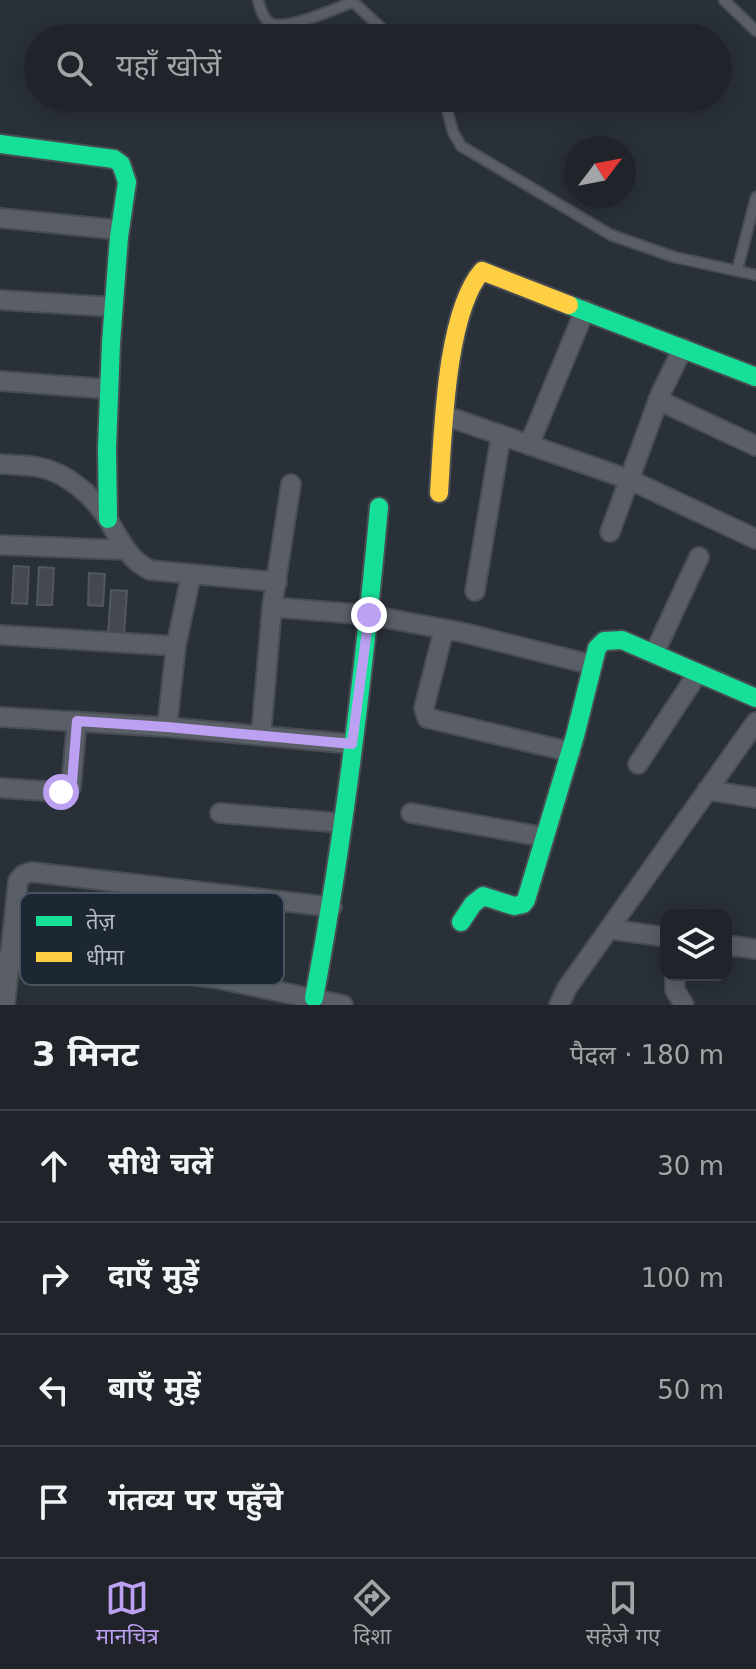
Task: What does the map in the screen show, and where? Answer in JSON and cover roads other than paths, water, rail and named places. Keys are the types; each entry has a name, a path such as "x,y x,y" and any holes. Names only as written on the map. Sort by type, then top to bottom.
{"street":[{"path":"0,144 122,162 126,167 113,307 105,446 108,519"},
{"path":"0,218 120,230"},
{"path":"439,493 460,313 476,274 488,272 756,377"},
{"path":"0,300 113,307"},
{"path":"529,445 585,310"},
{"path":"610,532 658,400 683,348"},
{"path":"0,381 108,389"},
{"path":"658,400 756,446"},
{"path":"446,416 628,479 756,539"},
{"path":"475,591 501,435"},
{"path":"0,464 40,467 65,477 97,505 125,550 138,564 150,570 277,582"},
{"path":"261,736 272,607 291,484"},
{"path":"314,998 332,907 369,615 379,507"},
{"path":"0,545 125,550"},
{"path":"654,654 699,557"},
{"path":"167,727 176,646 191,575"},
{"path":"272,607 369,615 444,629 593,665"},
{"path":"444,629 424,708 427,718 571,752"},
{"path":"0,635 176,646"},
{"path":"461,922 473,904 483,896 514,906 523,904 571,752 597,648 604,641 622,640 756,698"},
{"path":"638,764 698,673"},
{"path":"0,717 167,727 352,744"},
{"path":"0,788 61,792 71,787 77,721"},
{"path":"559,1005 756,722"},
{"path":"707,790 756,798"},
{"path":"220,813 342,823"},
{"path":"411,813 544,837"},
{"path":"5,1005 9,886 23,875 31,872 212,893"},
{"path":"284,901 332,907"},
{"path":"609,929 660,936"},
{"path":"732,946 756,949"},
{"path":"675,981 675,990 684,1005"},
{"path":"250,985 343,1005"}],"lane":[{"path":"258,0 262,13 270,23 275,24"},
{"path":"724,0 756,31"},
{"path":"293,24 352,1 377,24"},
{"path":"448,112 461,146 611,235 674,257 756,275"},
{"path":"737,271 756,197"}]}
